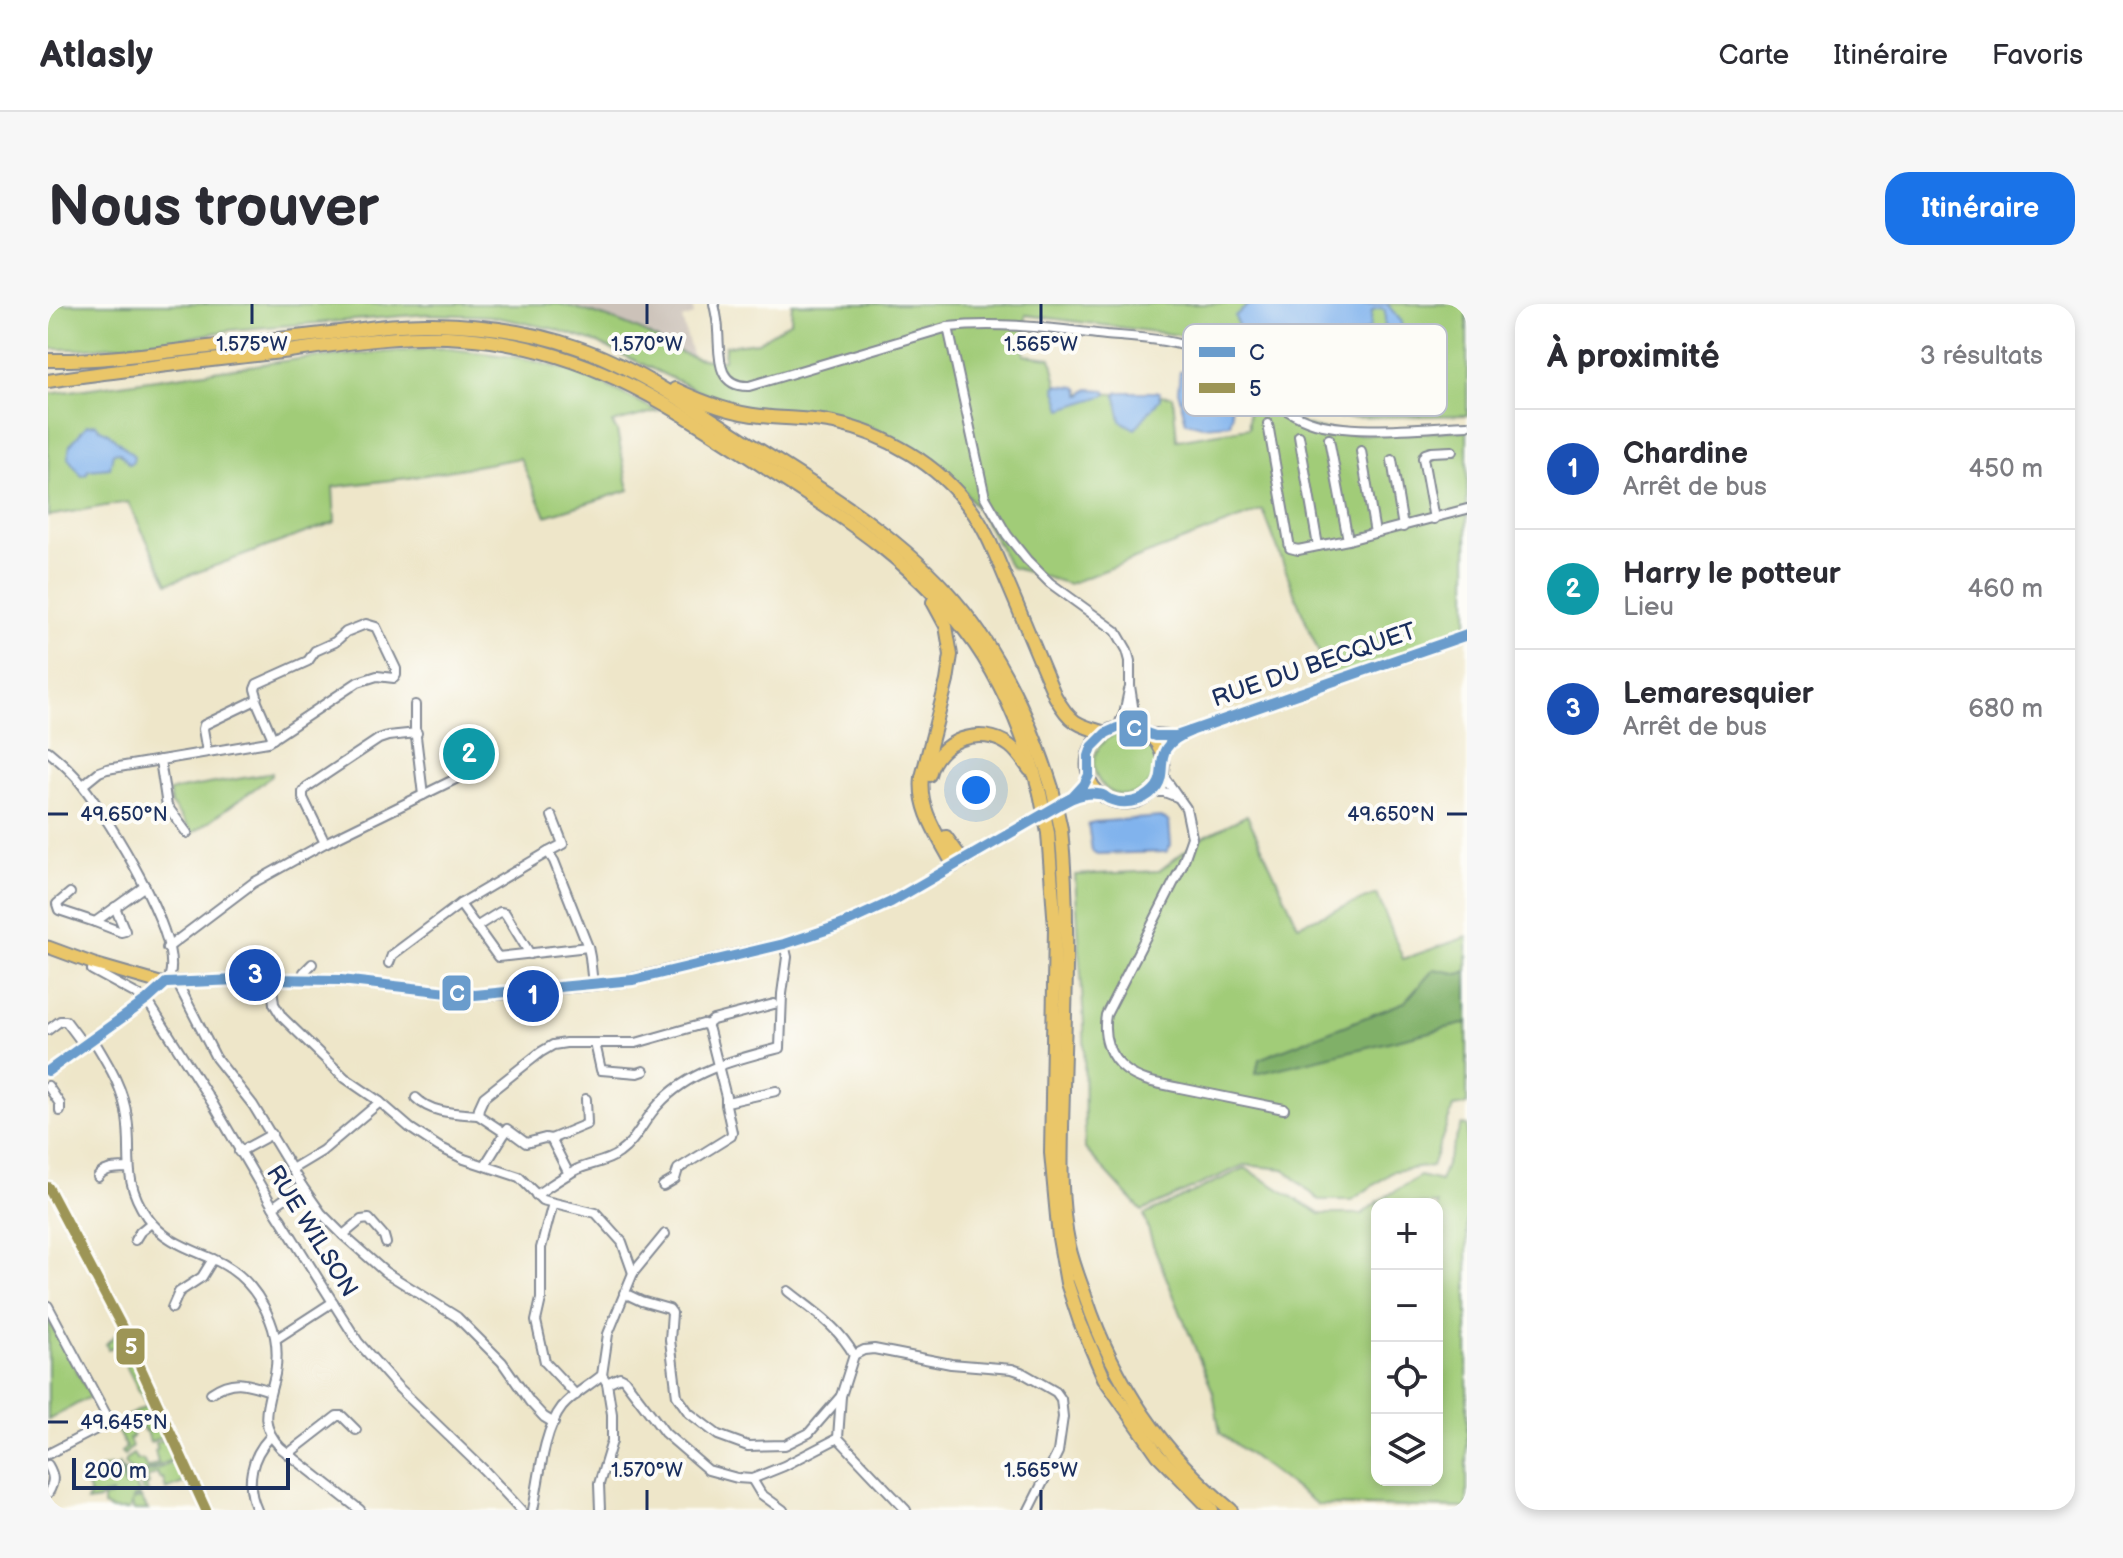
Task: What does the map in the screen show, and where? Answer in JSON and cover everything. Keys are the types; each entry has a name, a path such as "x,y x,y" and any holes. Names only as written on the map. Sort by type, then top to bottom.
{"highway":[{"path":"48,360 118,358 430,324 490,327 577,347 717,406 757,416 826,421 867,432 925,463 971,509 995,554 1062,709 1081,726 1111,730"},
{"path":"48,381 422,337 462,338 531,347 573,360 649,394 840,516 916,576 975,645 991,672 1016,720 1036,779"},
{"path":"612,361 698,410 855,511 921,566 954,600 979,632 1012,686 1039,748 1055,831 1067,928 1062,1149 1069,1246 1093,1320 1114,1368 1165,1446 1200,1484 1231,1510"},
{"path":"916,576 942,617 950,646 947,681 921,789 925,809 958,863"},
{"path":"958,863 928,799 930,769 950,744 978,736 1009,745 1046,790"},
{"path":"1055,831 1051,1153 1057,1226 1067,1283 1104,1378 1158,1455 1212,1510"}],"main road":[{"name":"RUE DU BECQUET","path":"1145,733 1176,736 1467,635"},
{"path":"1129,727 1145,733 1157,744 1161,755 1162,774 1152,792 1125,803 1101,794 1089,775 1092,747 1111,730 1129,727"},
{"path":"1161,755 1176,736"},
{"path":"48,947 154,983 341,980 475,995 633,980 784,944 854,920 891,902 1073,797 1089,775"},
{"path":"1073,797 1101,794"},
{"path":"48,1187 122,1327 206,1510"}],"street":[{"path":"714,304 722,368 729,381 742,386 948,327 1019,325 1183,345"},
{"path":"948,327 985,497 1007,535 1027,560 1050,583 1116,631 1130,661 1135,719 1145,733"},
{"path":"1297,416 1331,427 1356,429 1467,425"},
{"path":"1268,424 1290,548 1298,550 1348,540 1467,509"},
{"path":"1299,436 1318,546"},
{"path":"1329,439 1348,540"},
{"path":"1361,451 1375,533"},
{"path":"1434,519 1423,458 1431,452 1452,451"},
{"path":"1392,460 1403,527"},
{"path":"83,785 107,769 268,742 273,739 358,682 377,676 394,678 396,669 373,625 366,624 346,632 335,642 315,651 308,661 257,684 256,700 273,739"},
{"path":"1111,730 1124,714 1130,686"},
{"path":"207,752 204,725 256,700"},
{"path":"415,705 423,795"},
{"path":"325,843 303,798 307,787 379,739 417,733"},
{"path":"48,751 83,785 145,886 155,907 171,968 166,983 147,1000 48,1071"},
{"path":"160,760 167,806 187,833"},
{"path":"167,948 253,883 325,843 480,767"},
{"path":"1162,774 1186,808 1192,837 1187,854 1106,1015 1106,1042 1119,1063 1137,1077 1284,1109"},
{"path":"1152,792 1178,797"},
{"path":"389,963 392,955 460,904 563,844 552,816"},
{"path":"548,852 588,947 593,985"},
{"path":"95,922 145,886"},
{"path":"70,893 57,904 59,910 125,931 115,907"},
{"path":"460,904 498,957 588,947"},
{"path":"476,927 500,912 505,913 530,954"},
{"path":"536,1195 569,1174 621,1152 664,1099 688,1080 719,1066 780,1048 787,957 784,944"},
{"name":"RUE WILSON","path":"94,964 92,970 147,1000 273,1207 369,1356 521,1510"},
{"path":"302,980 304,972 312,964"},
{"path":"271,979 274,1004 282,1017 345,1078 432,1143 464,1159 519,1177 542,1200 596,1213 622,1242 633,1273"},
{"path":"180,982 180,988 216,1058 253,1105 321,1213 397,1280 457,1317 502,1362 530,1402 554,1423"},
{"path":"478,1115 484,1097 541,1052 558,1044 636,1043 774,1004"},
{"path":"48,1030 60,1021 66,1021 84,1045"},
{"path":"663,1186 675,1179 678,1169 731,1136 727,1102 707,1025"},
{"path":"93,1039 113,1072 123,1099 129,1131 128,1168 135,1194 151,1223 182,1247 213,1259 236,1273 254,1289 266,1311 276,1339 277,1360 266,1416 270,1437 360,1510"},
{"path":"595,1043 601,1070 644,1071"},
{"path":"48,1086 60,1104 60,1111"},
{"path":"727,1102 776,1091"},
{"path":"416,1098 421,1104 435,1110 478,1115 505,1133"},
{"path":"485,1165 507,1129 529,1143 551,1139 587,1124 586,1099"},
{"path":"292,1169 322,1151 380,1102"},
{"path":"239,1152 272,1134"},
{"path":"551,1139 569,1174"},
{"path":"98,1177 106,1170 128,1168"},
{"path":"273,1207 302,1186"},
{"path":"553,1203 541,1248 541,1299 536,1321 545,1362 576,1395"},
{"path":"343,1235 361,1220 369,1219 384,1236 386,1243"},
{"path":"135,1240 151,1223"},
{"path":"600,1510 599,1484 612,1441 612,1414 604,1379 608,1334 633,1273 665,1234"},
{"path":"172,1308 179,1292 202,1277 213,1259"},
{"path":"788,1291 833,1326 849,1345 854,1355 841,1396 838,1438 906,1510"},
{"path":"624,1293 669,1309 672,1313 670,1340 677,1396 689,1413 718,1435 748,1446 785,1445 809,1433 841,1396"},
{"path":"276,1339 333,1302"},
{"path":"48,1306 110,1422 48,1454"},
{"path":"854,1355 874,1349 951,1364 1012,1369 1056,1392 1061,1399 1063,1417 1058,1452 1029,1510"},
{"path":"533,1510 538,1474 563,1405 604,1379 624,1379 665,1433 708,1470 737,1478 752,1479 838,1438"},
{"path":"211,1393 228,1383 270,1391"},
{"path":"288,1454 337,1416 344,1418 356,1430"},
{"path":"257,1510 251,1490 252,1468 259,1449 270,1437"},
{"path":"48,1465 54,1479 48,1493"},
{"path":"752,1479 761,1494 783,1510"}],"shaded area":[{"path":"560,304 692,304 694,315 682,319 693,358 640,331"}],"green space":[{"path":"48,304 560,304 624,324 690,356 724,360 725,346 758,342 791,321 792,304 1467,304 1467,415 1447,415 1447,324 1183,324 1183,336 1026,315 1024,355 1051,358 1059,392 1173,396 1177,440 1249,428 1249,416 1285,416 1317,428 1359,434 1467,430 1467,635 1331,682 1263,510 1069,584 1010,567 980,514 958,484 922,454 892,436 847,421 768,411 720,401 598,343 554,329 490,316 427,314 231,330 170,341 48,349"},
{"path":"443,348 522,358 583,374 658,411 612,423 617,431 629,490 546,516 520,458 408,478 333,487 335,522 168,583 128,502 48,516 48,394 306,358"},
{"path":"1334,416 1425,416 1341,418"},
{"path":"1125,733 1137,735 1147,742 1154,752 1154,776 1147,786 1137,793 1125,795 1113,793 1103,786 1096,776 1094,764 1096,752 1103,742 1113,735"},
{"path":"272,773 193,833 171,804 169,791"},
{"path":"1247,815 1298,925 1377,894 1403,959 1467,937 1467,971 1460,974 1434,970 1405,1002 1260,1059 1257,1073 1467,1023 1467,1105 1453,1107 1432,1166 1394,1171 1352,1200 1319,1200 1284,1169 1244,1165 1142,1211 1085,1149 1084,1025 1075,875 1159,871 1203,837"},
{"path":"1434,969 1460,974 1467,971 1467,1023 1256,1074 1259,1059 1405,1002"},
{"path":"1461,1125 1467,1126 1467,1508 1318,1505 1220,1433 1213,1392 1153,1245 1144,1215 1245,1168 1320,1214 1362,1214 1371,1207 1371,1486 1443,1486 1443,1198 1384,1198 1420,1176 1440,1181"},
{"path":"48,1320 91,1396 48,1420"},
{"path":"119,1331 166,1435 150,1442 147,1431 142,1427 131,1431 133,1437 129,1439 132,1447 124,1455 121,1452 126,1448 115,1426 109,1428 109,1425 147,1406 116,1346 108,1349 106,1344"},
{"path":"168,1438 176,1458 137,1475 124,1464 133,1454 137,1460 143,1460 147,1468 158,1463 155,1443"},
{"path":"178,1460 188,1481 166,1490 163,1478 160,1479 157,1473 147,1478 148,1492 143,1492 140,1476"},
{"path":"119,1463 140,1496 133,1500 141,1498 148,1510 133,1510 132,1502 129,1510 113,1510 103,1506 103,1498 112,1494 87,1502 90,1494 84,1480 102,1468 117,1469 127,1486 123,1472 117,1467"}],"water":[{"path":"1250,304 1387,304 1402,322 1385,324 1385,311 1381,308 1372,310 1370,324 1237,324 1235,316"},
{"path":"1180,371 1183,371 1183,410 1178,391"},
{"path":"1055,387 1077,387 1080,395 1089,389 1105,390 1107,393 1062,409"},
{"path":"1118,392 1159,392 1160,399 1135,429 1121,421 1116,396"},
{"path":"1184,416 1232,416 1230,424 1202,426 1186,422"},
{"path":"96,424 134,456 133,462 129,464 119,452 113,453 110,468 88,470 82,476 68,458 70,445 87,425"},
{"path":"1161,817 1169,821 1171,845 1166,852 1097,854 1092,851 1088,824"}],"transit line":[{"name":"C","path":"166,983 341,980 475,995 633,980 784,944 841,925 891,902 1073,797 1089,775 1092,747 1106,733 1117,728 1129,727 1155,736 1176,736 1467,635"},
{"name":"C","path":"1062,803 1088,794 1123,802 1145,797 1160,781 1167,747 1191,731"},
{"name":"C","path":"48,1071 166,983"},
{"name":"5","path":"48,1187 122,1327 206,1510"}],"place":[{"name":"Harry le potteur","path":"469,754"},
{"name":"Lemaresquier","path":"255,975"},
{"name":"Chardine","path":"533,996"}]}
